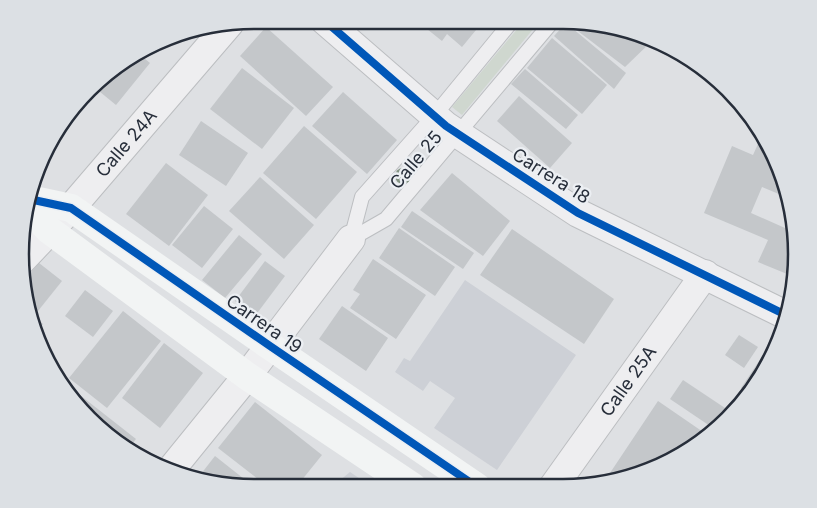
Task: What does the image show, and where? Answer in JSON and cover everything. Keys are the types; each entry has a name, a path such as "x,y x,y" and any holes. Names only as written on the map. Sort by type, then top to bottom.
{"street":[{"name":"Carrera 18","path":"334,29 446,126 578,213 781,312"},
{"name":"Calle 24A","path":"29,252 71,208 224,31"},
{"name":"Carrera 19","path":"35,199 71,208 465,479"},
{"path":"33,211 50,230 247,376 401,479"},
{"name":"Calle 25","path":"175,465 247,376 351,239"},
{"name":"Calle 25A","path":"559,479 705,274"}],"lane":[{"name":"Calle 25","path":"351,239 362,197 434,116 506,29"},
{"name":"Calle 25","path":"351,239 386,219 546,29"}],"shaded area":[{"path":"517,29 533,29 462,115 452,107"},
{"path":"465,280 576,355 497,470 434,428 455,398 430,381 423,391 395,372 404,358 410,361"},
{"path":"350,472 360,479 342,479"}],"building":[{"path":"264,29 268,29 333,87 306,116 240,56"},
{"path":"427,29 477,29 462,47 447,34 442,41"},
{"path":"560,29 573,29 626,73 614,89 554,36"},
{"path":"575,29 621,36 647,45 625,67"},
{"path":"552,38 607,85 582,114 527,68"},
{"path":"143,58 150,63 116,105 99,91 117,75"},
{"path":"242,68 294,108 262,149 210,109"},
{"path":"525,69 578,115 566,129 511,84"},
{"path":"343,92 397,140 367,174 312,126"},
{"path":"519,96 572,143 550,168 497,121"},
{"path":"201,121 248,153 226,186 179,155"},
{"path":"304,126 357,172 316,219 263,173"},
{"path":"759,142 781,195 762,187 751,213 787,229 787,274 758,262 768,240 704,213 732,146 753,155"},
{"path":"166,163 208,195 169,246 126,214"},
{"path":"452,173 510,221 483,256 420,210"},
{"path":"260,177 314,225 284,259 229,211"},
{"path":"204,206 233,229 202,268 172,245"},
{"path":"412,211 474,253 463,269 401,227"},
{"path":"399,228 455,267 435,296 379,258"},
{"path":"512,229 614,299 584,344 480,275"},
{"path":"239,235 262,254 225,298 202,280"},
{"path":"373,259 426,295 396,339 350,308 360,294 353,290"},
{"path":"265,261 285,276 255,316 235,301"},
{"path":"39,263 62,281 38,311 35,309 30,274"},
{"path":"85,290 113,311 93,337 65,316"},
{"path":"342,306 388,338 366,371 319,339"},
{"path":"123,311 161,341 107,408 69,378"},
{"path":"739,335 758,347 744,368 725,355"},
{"path":"164,343 203,373 160,428 122,398"},
{"path":"767,349 767,349 743,389 741,388"},
{"path":"683,380 726,409 709,425 670,399"},
{"path":"75,391 136,439 133,443 117,433"},
{"path":"658,401 702,431 663,456 609,475"},
{"path":"255,402 322,455 303,479 258,479 218,448"},
{"path":"215,456 244,479 239,479 202,473"}],"cycle path":[{"path":"334,29 446,126 578,213 781,312"},
{"path":"35,200 71,208 465,479"}]}
